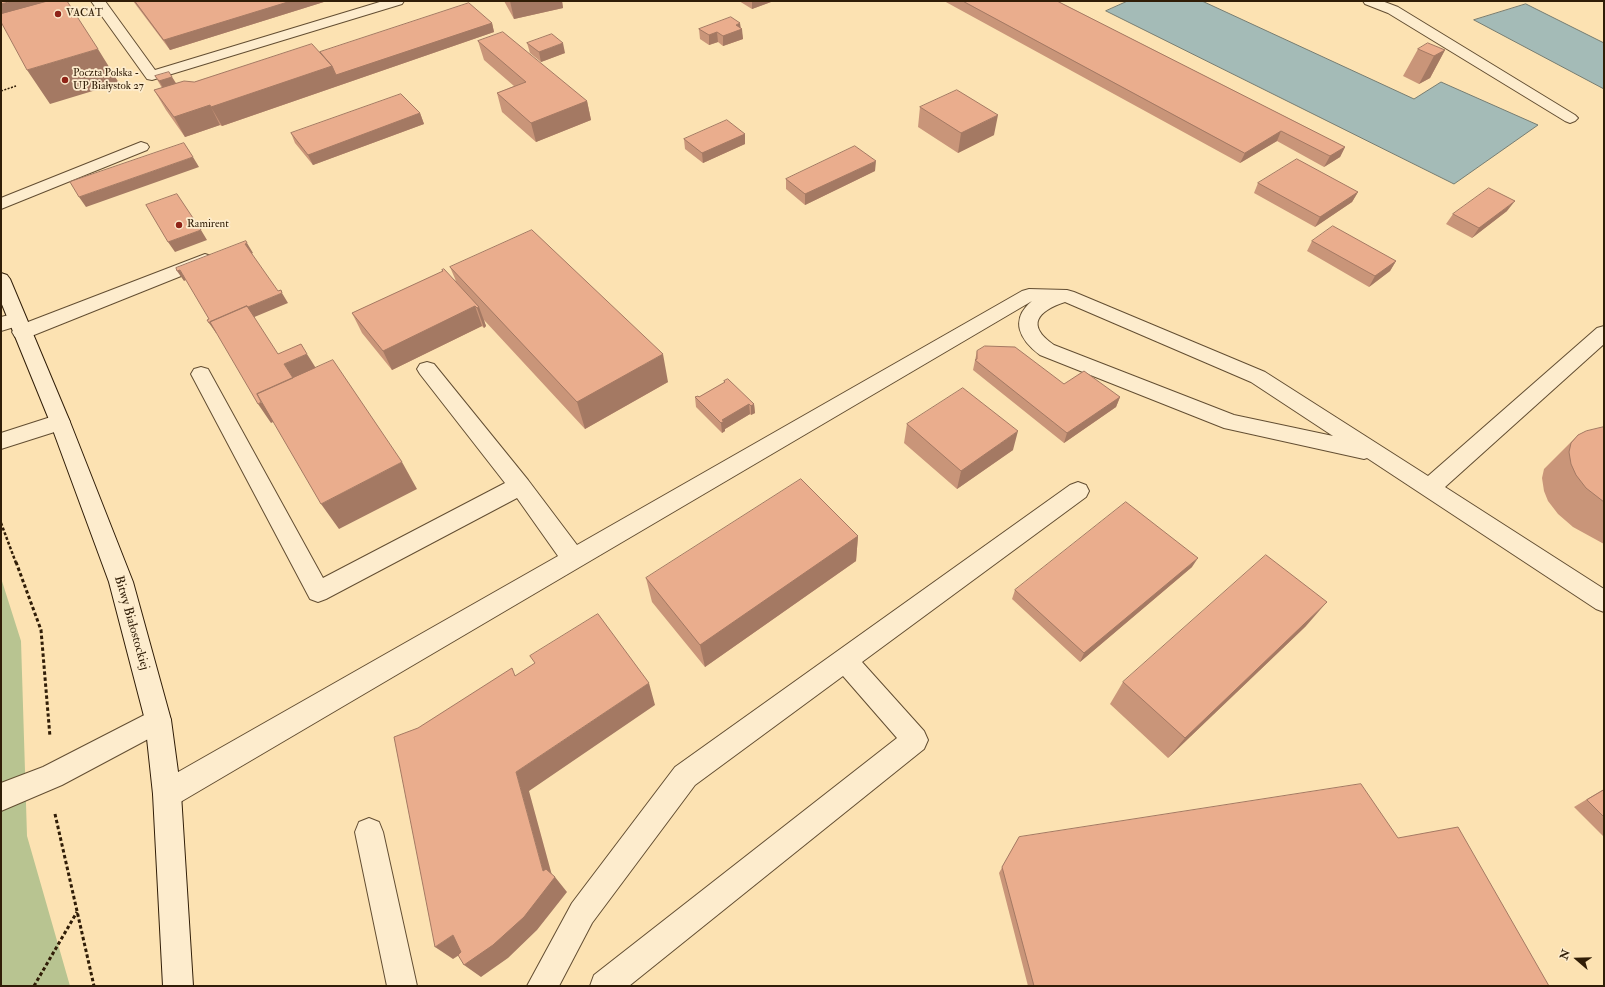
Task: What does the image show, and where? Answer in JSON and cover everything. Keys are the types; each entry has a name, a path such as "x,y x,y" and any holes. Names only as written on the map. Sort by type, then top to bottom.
{"street":[{"path":"98,1 152,76 397,1"},
{"path":"1370,1 1393,10 1570,118"},
{"path":"1,204 141,147"},
{"path":"13,325 218,254"},
{"name":"Bitwy Białostockiej","path":"1,279 13,325 60,422 122,582 158,720 167,794 178,986"},
{"path":"167,794 1029,295 1067,296 1258,377 1604,602"},
{"path":"1067,296 1053,298 1041,303 1032,311 1029,321 1030,331 1036,341 1047,350 1231,422 1376,454"},
{"path":"1429,488 1604,333"},
{"path":"427,369 520,486 574,559"},
{"path":"201,374 318,592 520,486"},
{"path":"1,441 60,422"},
{"path":"542,986 582,913 685,776 1078,491"},
{"path":"605,986 914,740 845,660"},
{"path":"1,797 52,776 158,720"},
{"path":"369,832 402,986"}],"path":[{"path":"1,91 16,86"},
{"path":"34,986 77,912"}],"green space":[{"path":"1,578 21,641 27,836 70,986 1,986"}],"water":[{"path":"1128,1 1202,1 1414,99 1441,82 1538,125 1454,184 1106,11"},
{"path":"1526,4 1604,43 1604,89 1474,20"}],"building":[{"path":"1,1 12,1 1,4"},
{"path":"48,1 67,1 98,49 27,70 1,22 1,14"},
{"path":"135,1 291,1 164,40"},
{"path":"963,1 1057,1 1345,147 1330,156 1281,131 1245,153"},
{"path":"469,3 492,23 336,75 332,66 320,52"},
{"path":"731,17 740,23 736,25 742,29 723,36 717,32 709,35 699,29"},
{"path":"503,32 587,101 531,123 497,93 526,82 478,41"},
{"path":"552,34 563,43 539,52 527,43"},
{"path":"1428,43 1445,50 1434,56 1418,49"},
{"path":"312,44 332,66 211,107 210,105 174,117 154,90 184,81 194,82"},
{"path":"169,72 172,77 159,81 155,76"},
{"path":"957,90 998,115 961,133 920,107"},
{"path":"401,94 420,113 308,155 291,133"},
{"path":"727,120 745,134 702,153 684,139"},
{"path":"184,143 193,157 79,197 70,182"},
{"path":"855,146 876,161 805,194 786,179"},
{"path":"1297,159 1358,192 1320,217 1258,183"},
{"path":"1489,188 1515,201 1479,228 1453,214"},
{"path":"177,194 201,230 168,242 146,205"},
{"path":"1333,226 1396,261 1375,276 1312,241"},
{"path":"532,230 663,354 577,402 450,267"},
{"path":"246,241 247,243 245,244 278,291 281,290 282,293 248,307 247,306 209,323 207,320 209,319 180,270 177,271 176,268"},
{"path":"444,269 479,307 477,308 475,306 383,351 352,313 443,271 442,270"},
{"path":"247,306 278,354 301,344 307,354 284,364 293,378 257,394 261,402 258,404 210,322"},
{"path":"985,346 1015,347 1064,384 1084,371 1120,397 1067,433 975,360 977,359 977,351"},
{"path":"333,360 402,462 321,504 257,394"},
{"path":"728,379 754,404 751,406 749,404 722,420 724,421 721,423 695,397 699,397"},
{"path":"963,388 1018,431 961,471 907,424"},
{"path":"1604,427 1604,502 1586,488 1576,475 1571,464 1569,452 1571,443 1578,435 1586,431"},
{"path":"801,479 858,536 700,645 646,578"},
{"path":"1126,502 1198,558 1084,653 1015,590"},
{"path":"1266,555 1327,602 1185,738 1123,682"},
{"path":"598,614 649,683 516,772 543,871 546,869 555,877 524,917 493,945 464,965 458,955 461,952 453,935 435,947 394,737 418,728 512,668 515,676 535,663 530,656"},
{"path":"1361,784 1398,838 1458,827 1549,986 1034,986 1002,867 1019,837"},
{"path":"1604,790 1604,817 1587,800"}],"place":[{"name":"VACAT","path":"58,14"},
{"name":"Poczta Polska - UP Białystok 27","path":"65,80"},
{"name":"Ramirent","path":"179,225"}]}
